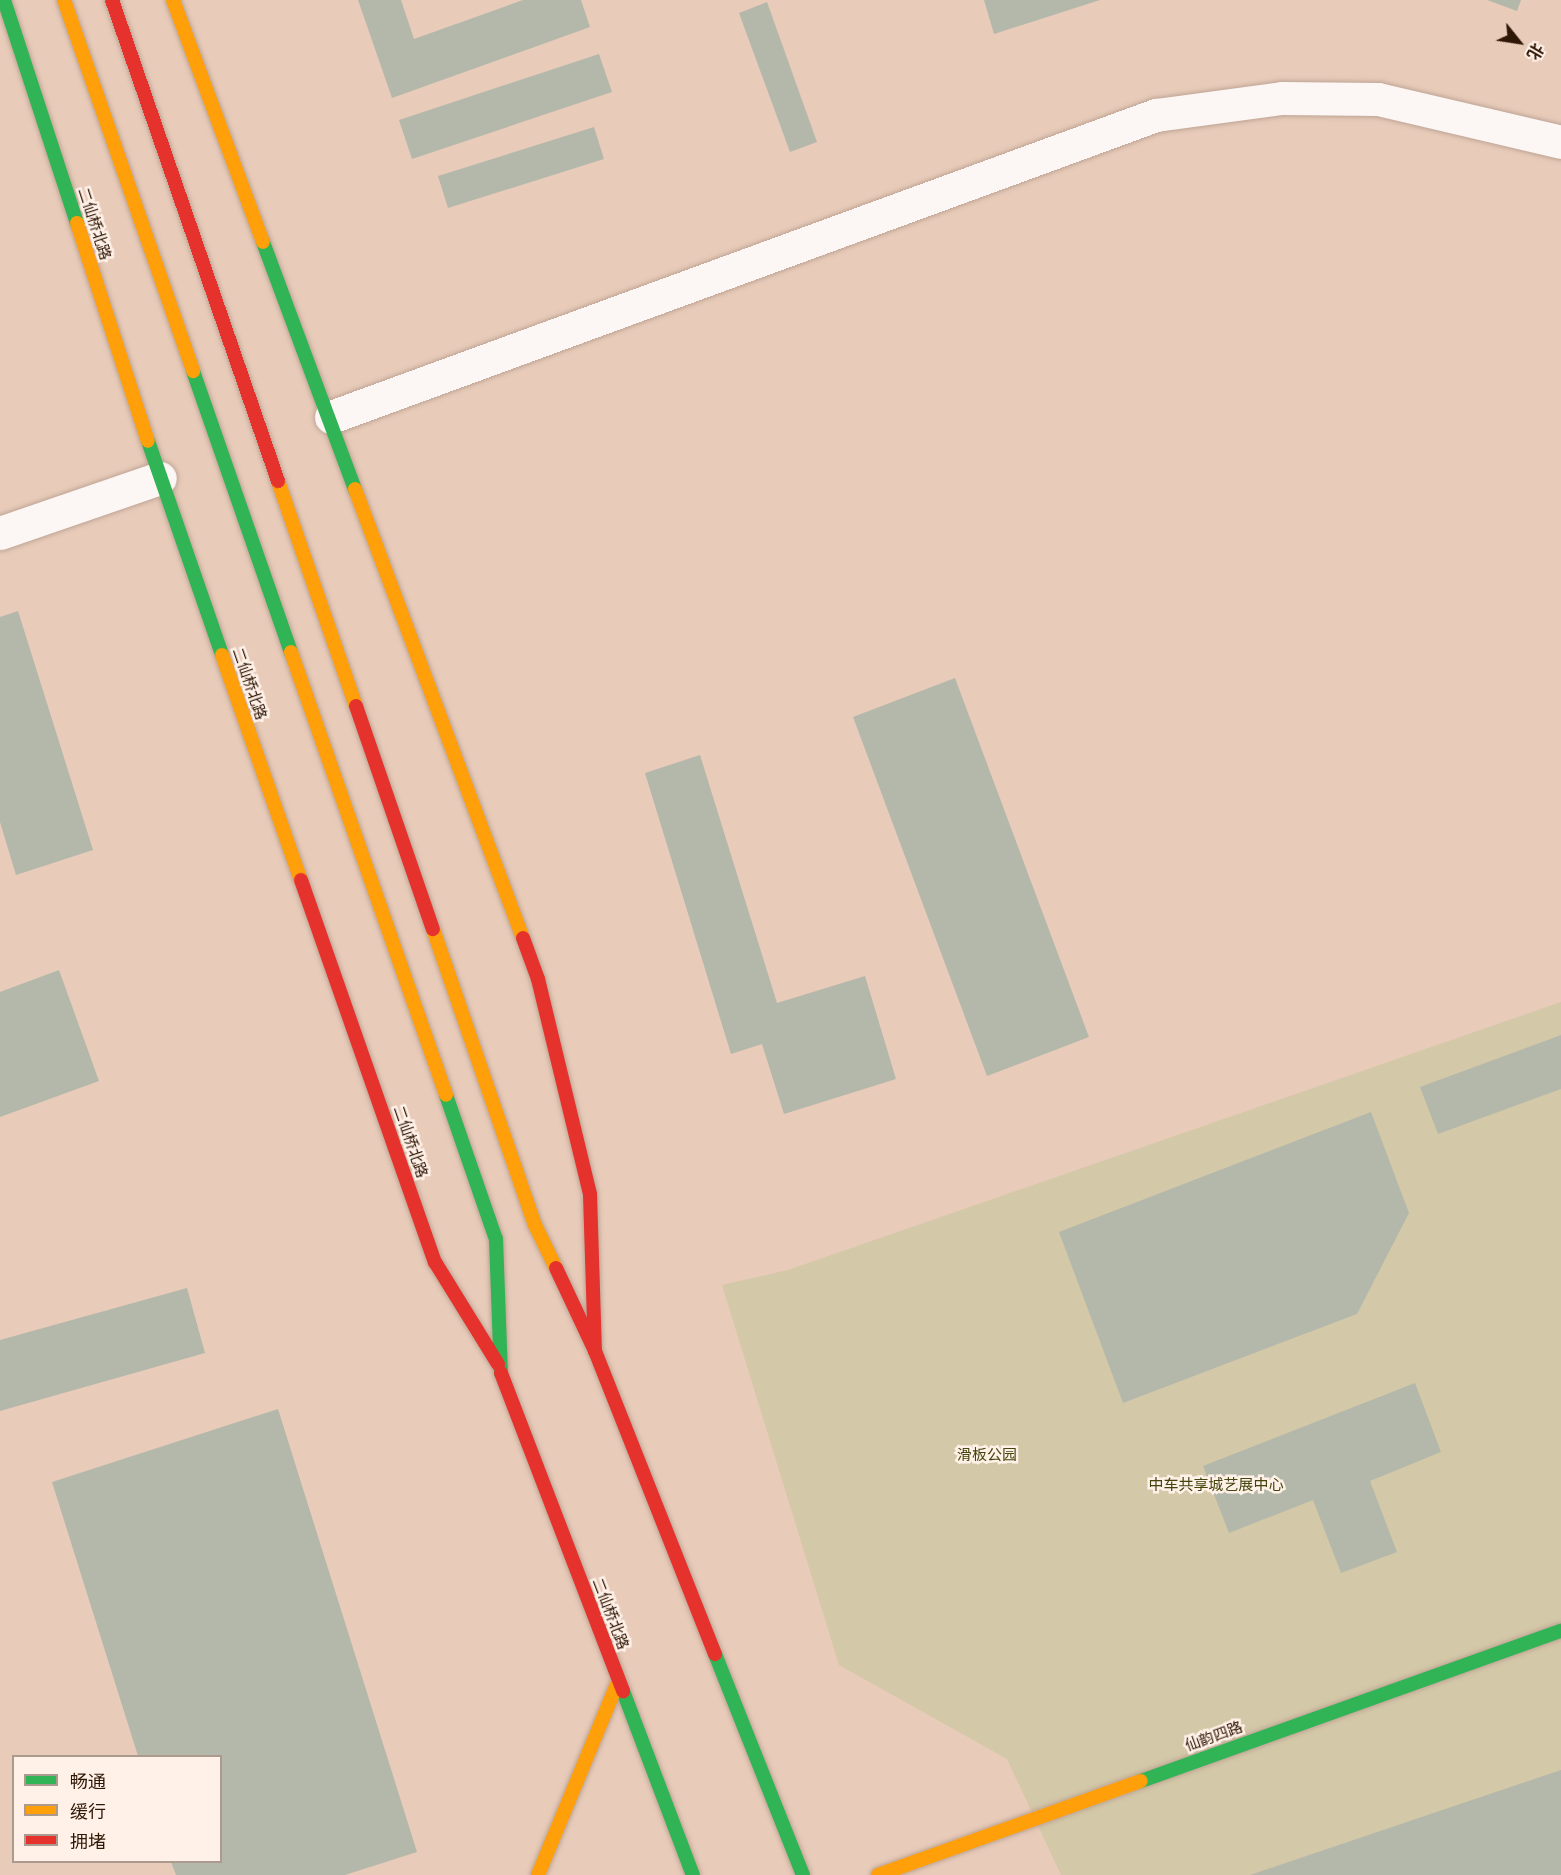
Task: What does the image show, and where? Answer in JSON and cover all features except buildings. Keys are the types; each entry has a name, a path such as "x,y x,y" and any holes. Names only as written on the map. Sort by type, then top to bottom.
{"main road":[{"name":"二仙桥北路","path":"4,0 160,478 435,1262 498,1364 693,1875"},
{"name":"二仙桥北路","path":"64,0 496,1239 498,1364"},
{"path":"112,0 535,1225 595,1351 803,1875"},
{"path":"173,0 331,417 537,980 590,1194 595,1351"},
{"name":"仙韵四路","path":"878,1875 1561,1630"},
{"path":"538,1875 618,1682"}],"street":[{"path":"331,417 1156,115 1282,98 1378,99 1561,142"},
{"path":"0,533 160,478"}],"green space":[{"name":"中车共享城艺展中心","path":"1561,1002 1561,1875 1061,1875 1007,1759 839,1665 722,1285 788,1270"}],"traffic: fast":[{"path":"4,0 77,223"},
{"path":"263,242 355,489"},
{"path":"193,371 291,652"},
{"path":"148,441 222,655"},
{"path":"446,1095 496,1239 501,1373"},
{"path":"1141,1781 1561,1631"},
{"path":"715,1654 803,1875"},
{"path":"623,1691 693,1875"}],"traffic: slow":[{"path":"64,0 193,371"},
{"path":"173,0 263,242"},
{"path":"77,223 148,441"},
{"path":"278,481 356,706"},
{"path":"355,489 523,938"},
{"path":"291,652 446,1095"},
{"path":"222,655 301,880"},
{"path":"433,929 535,1225 556,1268"},
{"path":"538,1875 618,1682"},
{"path":"878,1875 1141,1781"}],"traffic: jam":[{"path":"112,0 278,481"},
{"path":"356,706 433,929"},
{"path":"301,880 435,1262 498,1364"},
{"path":"523,938 538,979 590,1194 595,1351"},
{"path":"556,1268 595,1351 715,1654"},
{"path":"501,1373 623,1691"}],"park label":[{"name":"滑板公园","path":"987,1456"}]}
